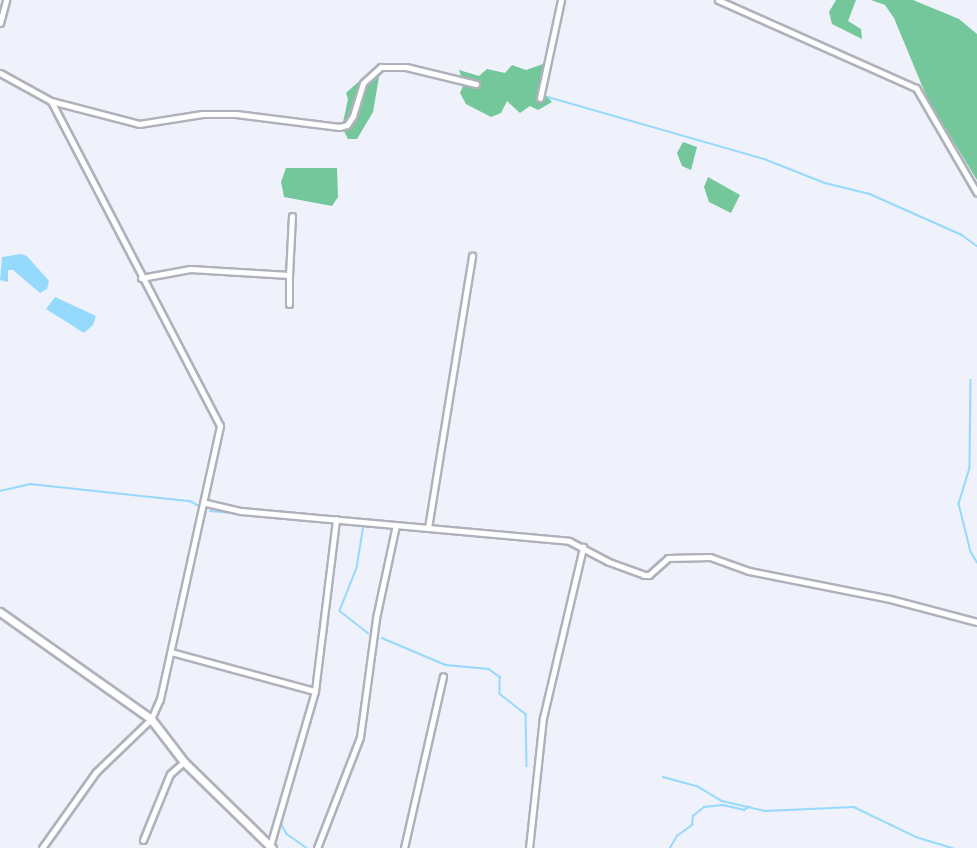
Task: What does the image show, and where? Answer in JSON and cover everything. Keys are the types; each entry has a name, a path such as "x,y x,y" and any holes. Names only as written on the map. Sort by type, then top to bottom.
{"street":[{"path":"0,23 6,0"},
{"path":"540,98 561,0"},
{"path":"718,0 916,88 977,193"},
{"path":"0,73 51,101 139,124 202,114 236,114 339,127 347,125 353,117 363,83 381,67 420,70 476,84"},
{"path":"42,848 96,772 151,719 160,699 206,503 220,426 141,278 51,101"},
{"path":"290,304 292,216"},
{"path":"428,528 472,256"},
{"path":"141,278 190,269 289,275"},
{"path":"206,503 241,511 569,541 644,575 654,572 668,558 710,558 749,571 890,599 977,622"},
{"path":"0,612 151,719 184,762 271,847 315,691 336,519"},
{"path":"317,848 360,737 376,618 396,525"},
{"path":"529,848 543,718 583,547"},
{"path":"171,652 315,691"},
{"path":"404,848 443,676"},
{"path":"143,840 165,783 184,762"}],"green space":[{"path":"836,0 856,0 848,21 861,29 862,39 832,24 829,12"},
{"path":"871,0 913,0 959,19 977,34 977,180 928,100 894,18 885,5"},
{"path":"543,64 544,93 552,102 538,110 530,106 520,113 507,101 501,113 491,117 466,104 460,93 464,84 459,70 479,76 487,69 505,73 512,65 526,70"},
{"path":"373,69 380,71 373,112 357,139 348,139 342,127 348,99 346,93"},
{"path":"683,142 697,147 691,170 682,166 677,153"},
{"path":"286,168 337,168 338,197 332,206 284,197 281,182"},
{"path":"708,177 740,195 731,213 709,202 704,187"}],"water":[{"path":"21,254 27,256 49,281 47,289 40,293 13,270 8,270 8,282 0,280 2,257"},
{"path":"55,297 96,316 93,325 84,333 46,309"}],"waterway":[{"path":"548,97 767,160 825,183 870,194 962,235 977,246"},
{"path":"971,380 970,468 959,504 971,552 977,562"},
{"path":"0,491 30,484 190,501 199,506"},
{"path":"210,511 268,516"},
{"path":"356,524 364,525 357,568 340,611 368,633"},
{"path":"364,525 393,528"},
{"path":"382,638 446,665 489,669 500,677 500,694 526,714 527,766"},
{"path":"663,777 697,786 722,801 765,811 854,807 916,837 953,848"},
{"path":"670,848 677,836 692,825 693,816 704,807 723,805 744,810 749,807"},
{"path":"280,821 287,834 307,848"}]}
